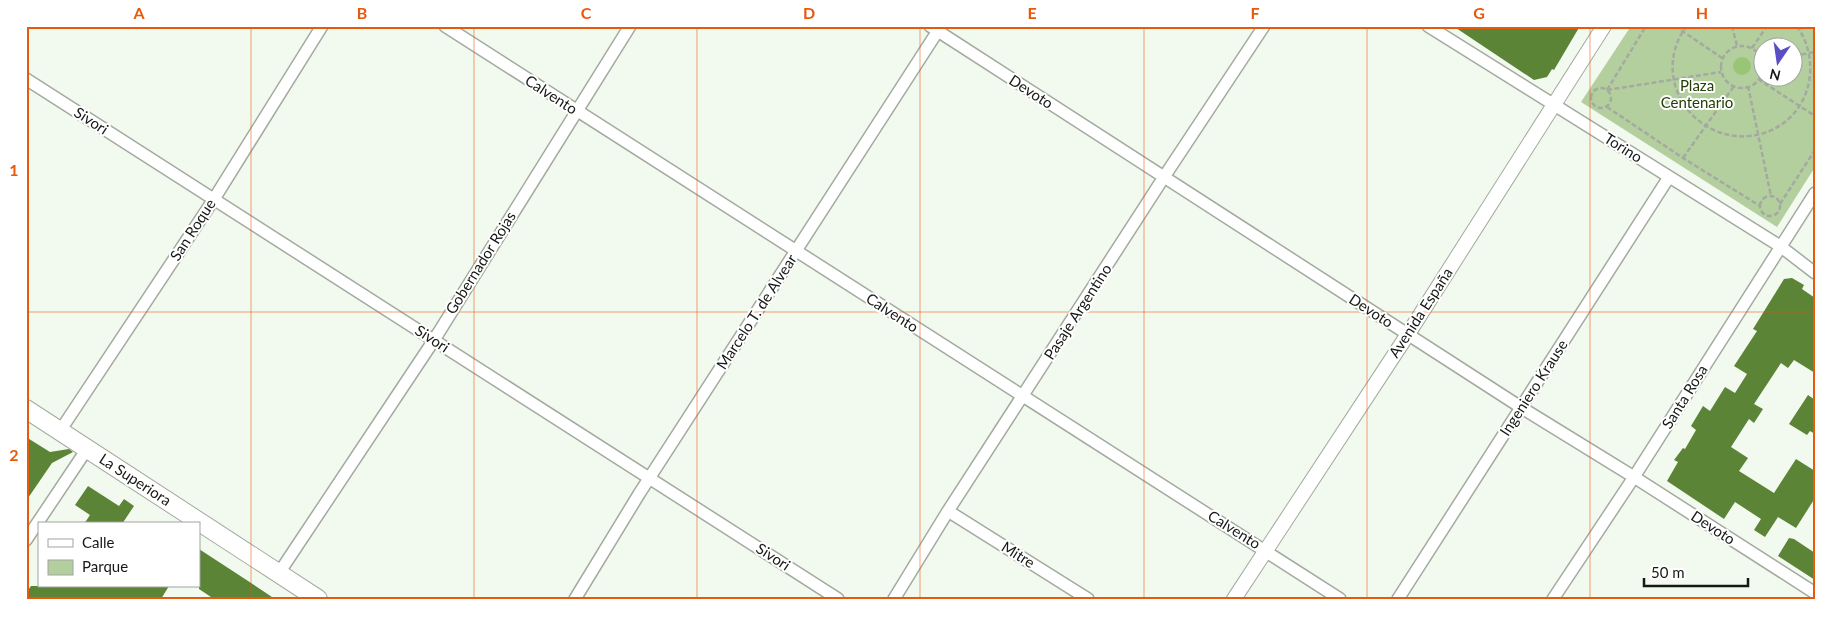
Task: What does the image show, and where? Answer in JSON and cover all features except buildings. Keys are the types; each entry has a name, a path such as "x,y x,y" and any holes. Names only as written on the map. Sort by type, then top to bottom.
{"main road":[{"name":"La Superiora","path":"26,409 318,599"}],"street":[{"name":"San Roque","path":"60,431 214,199 322,26"},
{"name":"Calvento","path":"444,26 1340,599"},
{"name":"Gobernador Rojas","path":"279,573 434,340 630,26"},
{"name":"Pasaje Argentino","path":"894,599 948,511 1264,26"},
{"name":"Torino","path":"1428,26 1553,106 1780,246 1815,273"},
{"name":"Avenida España","path":"1234,599 1408,334 1604,26"},
{"name":"Devoto","path":"936,28 1522,408 1815,593"},
{"name":"Marcelo T. de Alvear","path":"575,599 936,28"},
{"name":"Sivori","path":"26,79 838,599"},
{"name":"Ingeniero Krause","path":"1398,599 1669,177"},
{"name":"Santa Rosa","path":"1553,599 1634,477 1815,193"},
{"path":"38,522 87,449"},
{"name":"Mitre","path":"948,511 1088,599"},
{"path":"26,540 38,522"}],"path":[{"path":"1607,90 1646,26"},
{"path":"1675,26 1722,58"},
{"path":"1687,26 1676,44 1672,62 1673,80 1680,98 1691,115 1706,126 1725,135 1745,137 1765,133 1782,124 1799,106 1806,92 1811,73 1810,53 1804,36 1797,26"},
{"path":"1732,26 1737,46"},
{"path":"1754,82 1740,88 1728,83 1721,72 1722,58 1737,46 1752,48 1767,26"},
{"path":"1804,54 1815,52"},
{"path":"1721,72 1607,90 1601,88 1594,91 1591,100 1597,108 1607,107 1683,158 1760,206 1763,212 1771,215 1779,210 1780,204 1815,150"},
{"path":"1683,158 1734,86"},
{"path":"1748,86 1770,196"},
{"path":"1772,88 1815,116"},
{"path":"1607,90 1611,99 1607,107"},
{"path":"1760,206 1762,200 1770,196 1777,198 1780,204"}],"green space":[{"name":"Plaza Centenario","path":"1631,26 1815,26 1815,167 1777,227 1581,102"}],"shaded area":[{"path":"1742,57 1748,60 1751,66 1748,72 1742,75 1736,72 1733,66 1736,60"}]}
